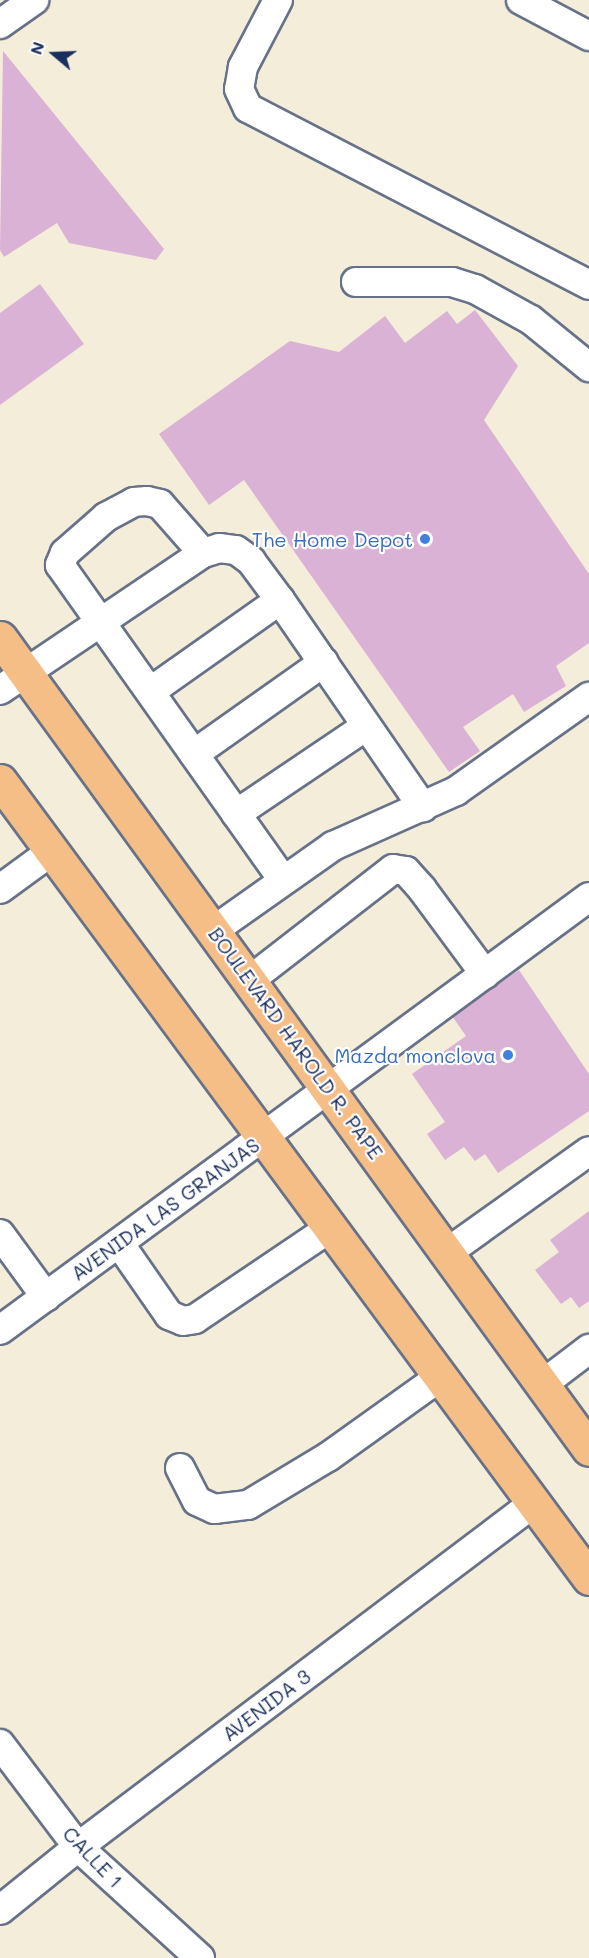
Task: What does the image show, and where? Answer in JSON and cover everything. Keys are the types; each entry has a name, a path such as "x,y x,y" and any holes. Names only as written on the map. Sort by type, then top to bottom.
{"highway":[{"name":"BOULEVARD HAROLD R. PAPE","path":"0,638 12,681 214,930 543,1384 584,1429"},
{"path":"0,781 589,1578"}],"street":[{"path":"278,0 243,67 239,89 248,108 589,285"},
{"path":"521,0 589,36"},
{"path":"356,282 452,282 475,289 531,320 589,367"},
{"path":"203,553 160,504 134,502 106,517 65,553 60,565 282,879"},
{"path":"12,681 203,553 219,548 236,550 252,561 423,807"},
{"path":"151,691 280,600"},
{"path":"195,753 324,662"},
{"path":"214,930 282,879 333,846 456,791 589,697"},
{"path":"236,814 366,727"},
{"path":"0,889 52,851"},
{"path":"250,980 393,869 406,871 422,889 485,974"},
{"name":"AVENIDA LAS GRANJAS","path":"0,1330 589,897"},
{"path":"448,1252 589,1151"},
{"path":"119,1243 169,1315 183,1322 195,1319 330,1228"},
{"path":"0,1234 46,1297"},
{"path":"543,1384 589,1349"},
{"path":"180,1468 197,1501 214,1509 248,1505 328,1457 441,1376"},
{"name":"AVENIDA 3","path":"0,1910 78,1847 535,1502"},
{"name":"CALLE 1","path":"0,1744 78,1847 200,1958"}],"building":[{"path":"3,51 164,249 156,260 69,243 57,223 4,257 0,250"},
{"path":"40,284 84,344 0,405 0,313"},
{"name":"The Home Depot","path":"475,310 518,366 484,420 589,574 589,643 556,666 566,686 524,712 513,694 463,727 480,751 449,772 244,480 209,505 159,434 290,341 339,352 385,316 405,343 447,311 457,324"},
{"name":"Mazda monclova","path":"519,970 589,1074 589,1111 498,1173 485,1154 475,1161 464,1147 445,1160 427,1134 445,1122 412,1074 466,1036 452,1016"},
{"path":"589,1211 589,1301 579,1308 571,1297 561,1304 535,1270 559,1252 550,1240"}],"place":[{"name":"The Home Depot","path":"425,539"},
{"name":"Mazda monclova","path":"508,1055"}]}
